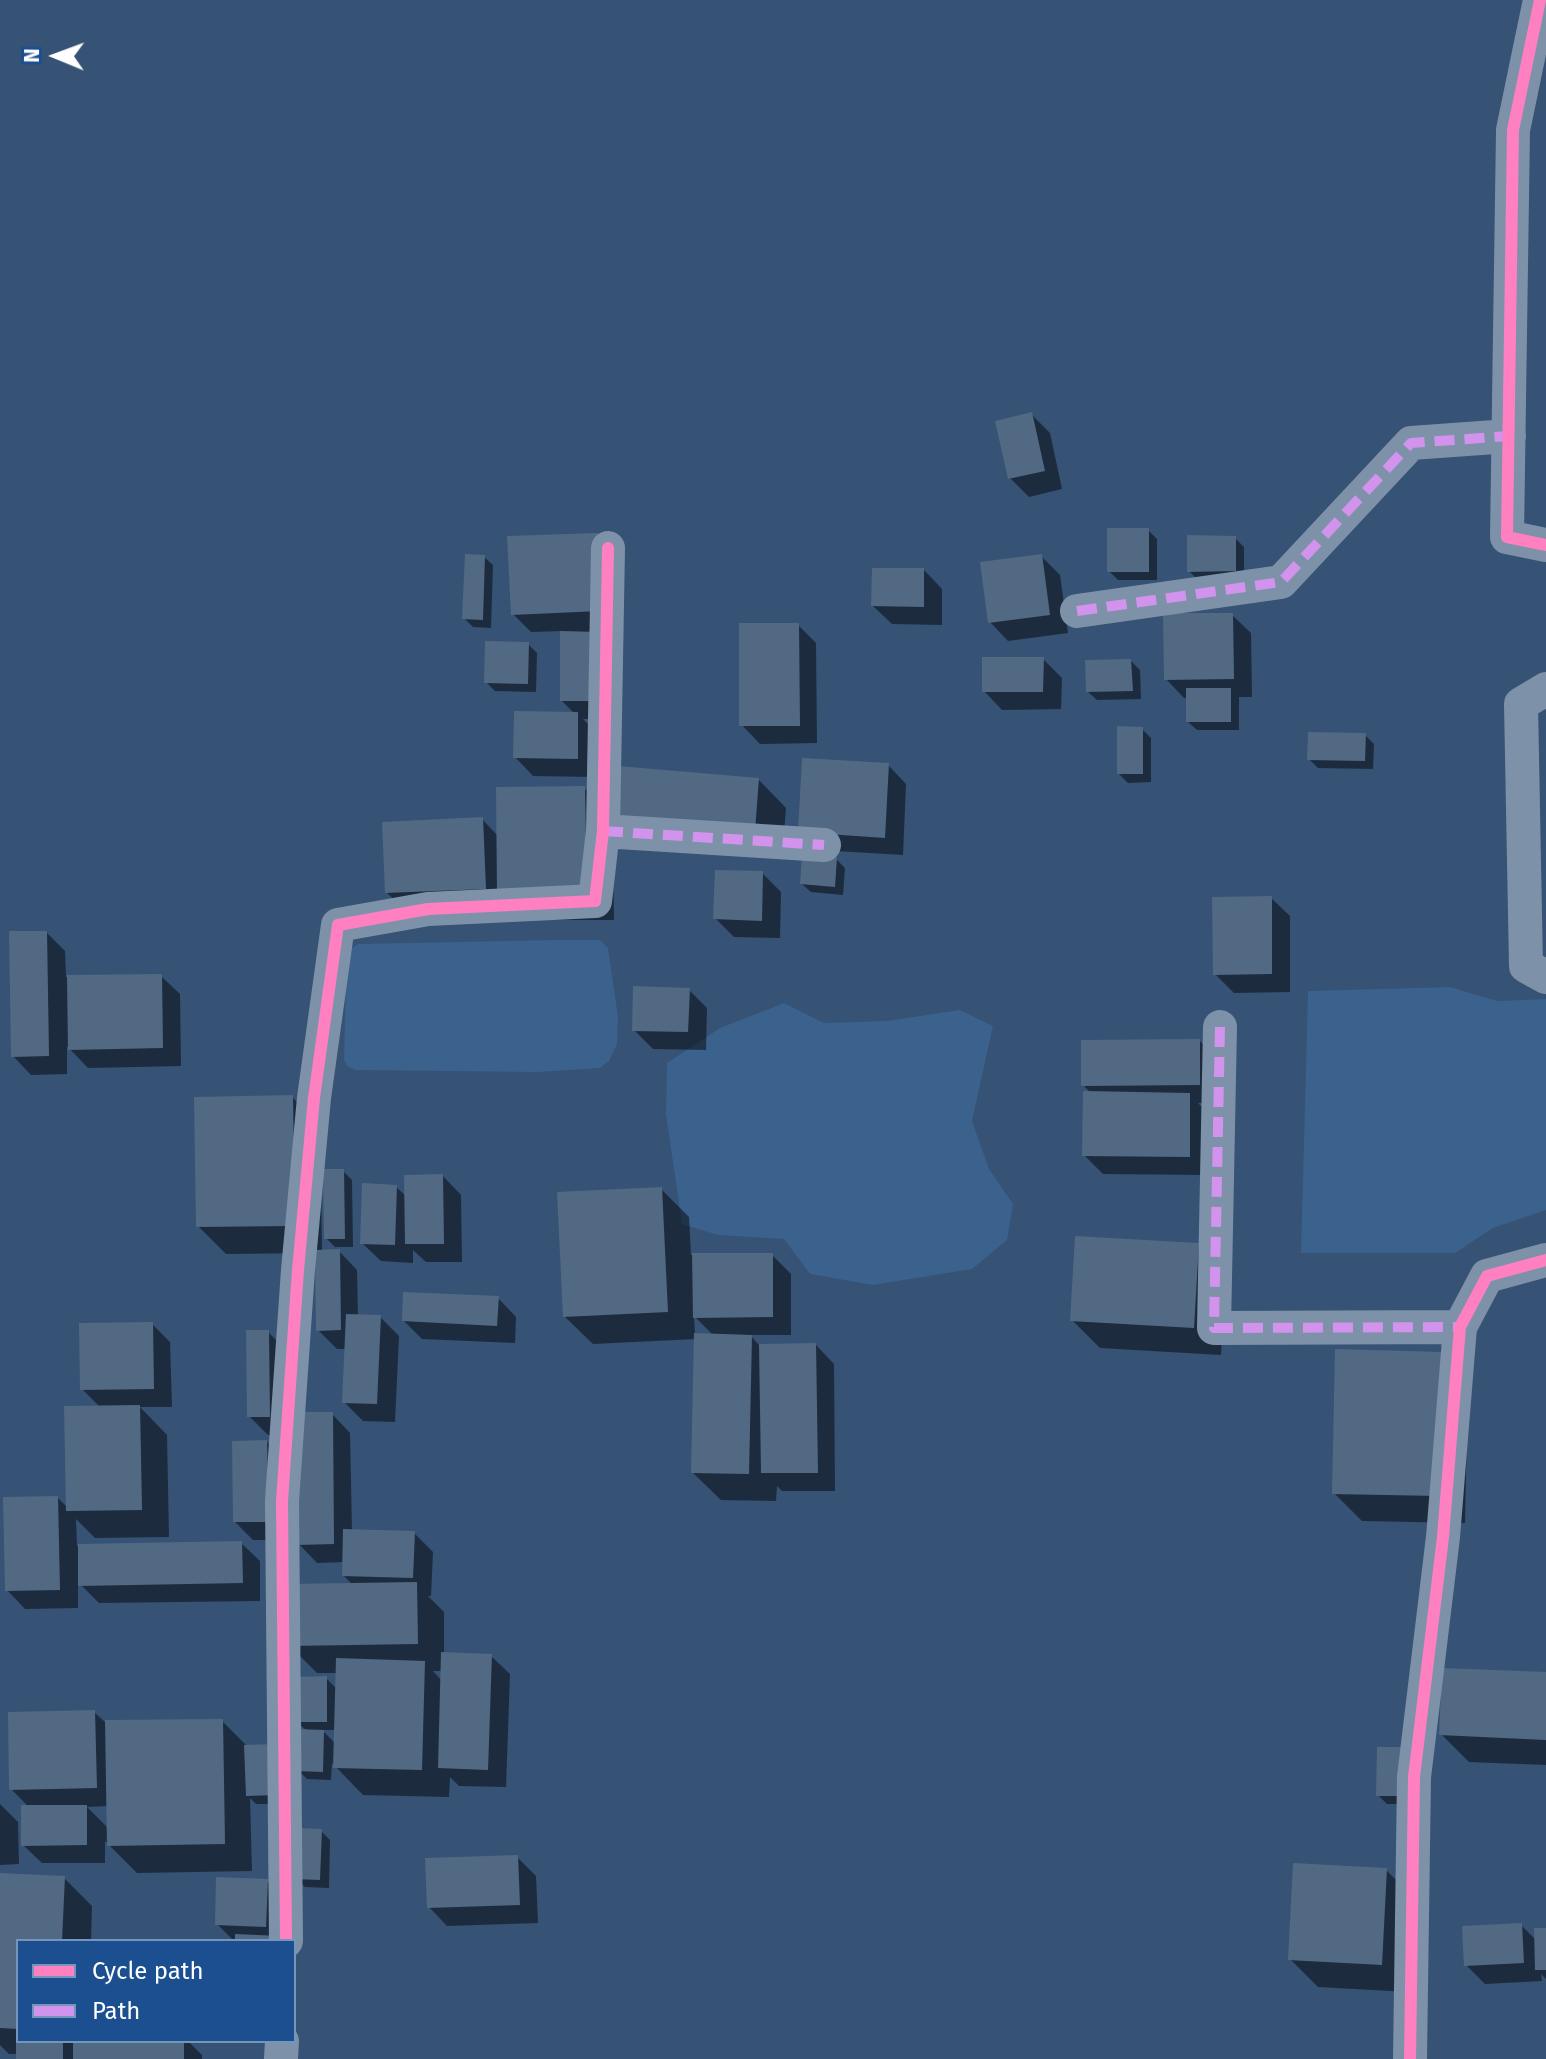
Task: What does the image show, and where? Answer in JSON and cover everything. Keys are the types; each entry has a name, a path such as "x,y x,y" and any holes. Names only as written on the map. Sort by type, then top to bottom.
{"street":[{"path":"1540,0 1513,130 1507,537 1546,545"},
{"path":"1077,611 1281,582 1411,443 1509,436"},
{"path":"286,1939 282,1501 314,1098 338,925 428,909 595,901 603,831 608,548"},
{"path":"1546,689 1521,704 1526,966 1546,977"},
{"path":"603,831 824,845"},
{"path":"1220,1027 1214,1328 1460,1327"},
{"path":"1410,2059 1414,1777 1443,1537 1460,1327 1487,1276 1546,1260"}],"water":[{"path":"600,940 608,948 618,1017 617,1044 609,1061 600,1068 538,1072 356,1070 347,1066 344,1060 346,977 352,948 358,944"},
{"path":"1450,987 1497,1001 1546,999 1546,1210 1493,1228 1455,1253 1301,1253 1308,991"},
{"path":"784,1003 824,1023 887,1021 960,1010 993,1026 972,1121 989,1169 1013,1204 1007,1240 972,1269 873,1285 810,1274 784,1239 718,1235 682,1224 666,1114 667,1063 720,1028"}],"building":[{"path":"1032,412 1045,471 1008,479 995,421"},
{"path":"1107,528 1149,528 1149,572 1107,572"},
{"path":"598,533 600,611 511,615 507,536"},
{"path":"1187,535 1236,536 1236,571 1187,572"},
{"path":"465,554 485,555 483,620 462,619"},
{"path":"1042,554 1050,615 988,623 980,562"},
{"path":"872,568 924,568 924,607 871,606"},
{"path":"1163,613 1233,613 1234,679 1164,680"},
{"path":"739,623 799,623 800,726 739,726"},
{"path":"560,631 599,632 600,701 560,701"},
{"path":"485,641 529,642 528,684 484,683"},
{"path":"982,657 1044,657 1043,692 982,692"},
{"path":"1131,659 1133,691 1086,692 1085,660"},
{"path":"1186,688 1231,688 1231,722 1186,722"},
{"path":"514,711 578,712 578,759 513,758"},
{"path":"1117,726 1143,727 1143,774 1117,774"},
{"path":"1308,732 1366,733 1365,761 1307,760"},
{"path":"802,758 889,763 885,838 798,832"},
{"path":"618,766 759,778 755,831 614,819"},
{"path":"585,786 587,893 497,893 496,787"},
{"path":"483,817 486,889 385,893 382,822"},
{"path":"802,855 837,857 835,887 800,884"},
{"path":"715,870 763,871 762,921 713,919"},
{"path":"1272,896 1272,974 1213,975 1212,897"},
{"path":"9,931 47,931 49,1056 11,1057"},
{"path":"162,974 163,1048 68,1050 67,975"},
{"path":"633,986 690,988 688,1032 632,1031"},
{"path":"1200,1039 1200,1085 1081,1086 1081,1040"},
{"path":"1083,1091 1190,1093 1190,1157 1082,1156"},
{"path":"293,1095 295,1226 196,1227 194,1097"},
{"path":"323,1169 344,1169 345,1239 324,1239"},
{"path":"443,1174 444,1244 405,1244 404,1175"},
{"path":"362,1183 397,1185 395,1245 360,1244"},
{"path":"662,1187 668,1312 563,1317 557,1192"},
{"path":"1075,1236 1199,1243 1194,1328 1070,1321"},
{"path":"340,1249 341,1330 316,1331 315,1250"},
{"path":"692,1253 773,1253 773,1317 693,1318"},
{"path":"403,1292 499,1296 497,1326 402,1321"},
{"path":"346,1314 381,1315 377,1404 342,1403"},
{"path":"153,1322 154,1389 80,1390 79,1323"},
{"path":"246,1330 269,1330 270,1417 247,1417"},
{"path":"694,1333 752,1335 749,1474 691,1473"},
{"path":"816,1343 818,1473 761,1473 759,1344"},
{"path":"1335,1349 1441,1352 1438,1496 1332,1494"},
{"path":"140,1405 142,1510 66,1511 64,1406"},
{"path":"295,1412 333,1412 334,1544 297,1545"},
{"path":"267,1440 269,1522 233,1522 232,1441"},
{"path":"58,1496 60,1590 5,1591 3,1497"},
{"path":"343,1529 415,1531 413,1578 342,1576"},
{"path":"242,1541 243,1583 78,1586 78,1544"},
{"path":"417,1582 418,1644 287,1646 286,1584"},
{"path":"441,1652 492,1654 488,1770 438,1768"},
{"path":"336,1658 425,1661 422,1770 333,1768"},
{"path":"1442,1668 1546,1672 1546,1740 1439,1735"},
{"path":"327,1676 327,1722 295,1722 295,1677"},
{"path":"95,1710 97,1788 9,1790 8,1712"},
{"path":"223,1719 225,1844 107,1846 105,1720"},
{"path":"297,1729 324,1730 323,1772 296,1771"},
{"path":"275,1744 276,1795 246,1796 244,1745"},
{"path":"1377,1747 1409,1747 1408,1796 1376,1796"},
{"path":"21,1805 87,1805 87,1845 21,1846"},
{"path":"296,1828 322,1829 320,1880 294,1879"},
{"path":"518,1855 520,1905 427,1908 425,1858"},
{"path":"1293,1863 1387,1868 1382,1965 1288,1960"},
{"path":"0,1873 65,1876 62,1939 16,1939 16,2029 0,2028"},
{"path":"216,1877 268,1879 266,1927 215,1925"},
{"path":"1522,1923 1524,1963 1464,1966 1462,1926"},
{"path":"1534,1928 1546,1928 1546,1970 1535,1970"},
{"path":"235,1934 279,1936 279,1939 235,1939"},
{"path":"16,2043 63,2043 63,2059 16,2059"},
{"path":"73,2043 184,2043 184,2059 73,2059"}],"marked path":[{"path":"1077,611 1281,582 1411,443 1509,436"},
{"path":"603,831 824,845"},
{"path":"1220,1027 1214,1328 1460,1327"}],"cycle path":[{"path":"1540,0 1513,130 1507,537 1546,545"},
{"path":"286,1939 282,1501 314,1098 338,925 428,909 595,901 603,831 608,548"},
{"path":"1410,2059 1414,1777 1443,1537 1460,1327 1487,1276 1546,1260"}]}
